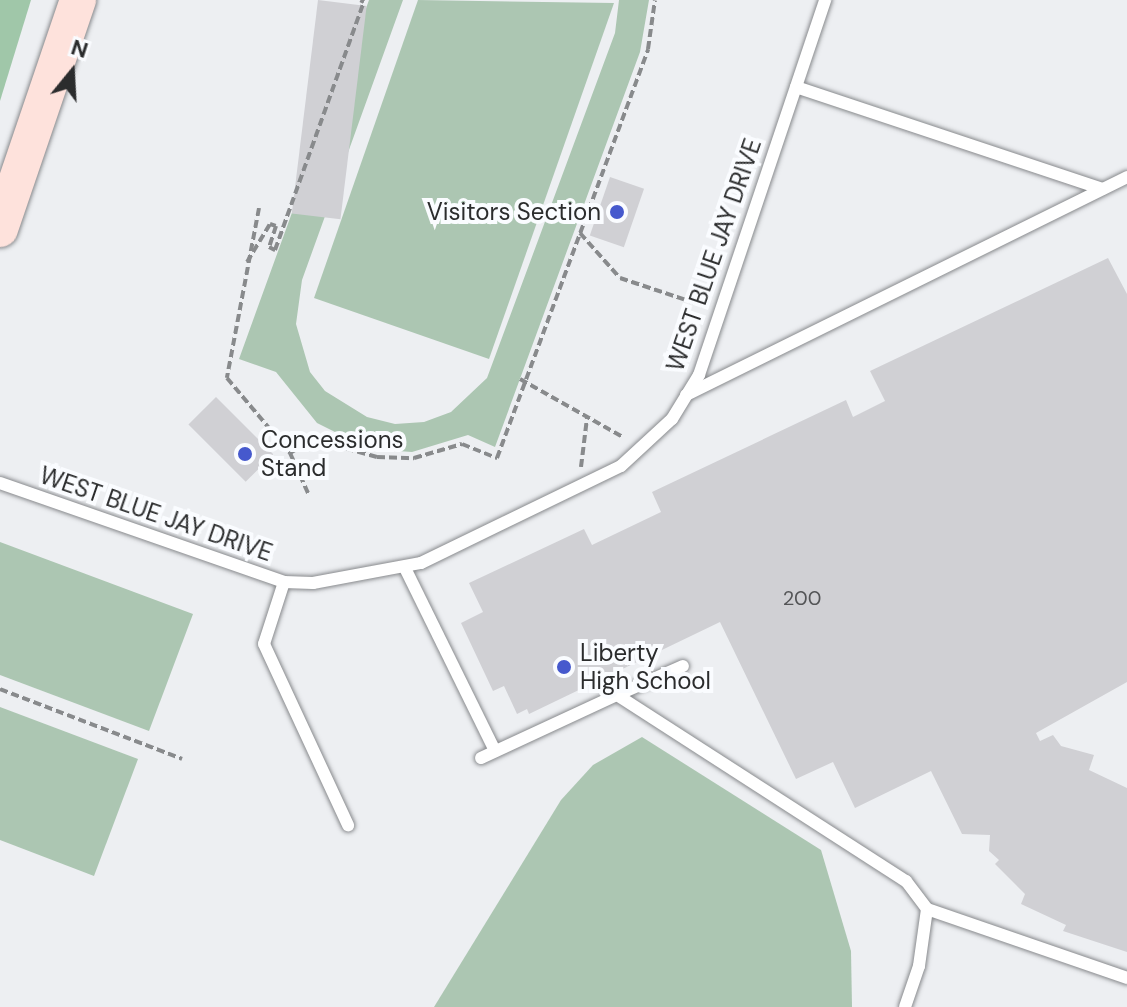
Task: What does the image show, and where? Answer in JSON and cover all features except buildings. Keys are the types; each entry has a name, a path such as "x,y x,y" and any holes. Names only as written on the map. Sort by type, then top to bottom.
{"main road":[{"path":"0,229 78,0"}],"lane":[{"name":"WEST BLUE JAY DRIVE","path":"0,483 284,582 352,579 405,568 621,466 672,419 699,375 825,0"},
{"path":"796,87 1102,189"},
{"path":"686,395 1127,177"},
{"path":"405,568 495,751"},
{"path":"284,582 264,644 348,825"},
{"path":"481,758 683,666"},
{"path":"617,695 906,881 927,909 1127,978"},
{"path":"905,1007 919,966 927,909"}],"path":[{"path":"247,262 261,246 270,224 276,226 269,247 275,250 364,2 360,0"},
{"path":"290,453 308,442 323,442 377,457 414,458 462,444 497,458 523,380 648,49 655,0"},
{"path":"259,208 227,378 290,453 308,493"},
{"path":"279,218 285,220"},
{"path":"580,233 620,278 704,306"},
{"path":"523,380 623,437"},
{"path":"581,474 587,418"},
{"path":"0,689 182,759"}],"green space":[{"path":"0,0 31,0 0,101"},
{"path":"369,0 403,0 302,280 296,324 310,372 325,391 367,417 395,424 424,422 451,412 487,378 615,33 619,0 649,0 640,52 495,447 468,435 412,452 369,449 317,423 276,372 239,359"},
{"path":"418,0 614,3 489,359 314,298"},
{"path":"0,542 193,614 149,731 0,675"},
{"path":"0,707 138,759 94,876 0,840"},
{"path":"642,737 821,850 851,951 852,1007 434,1007 561,800 593,765"}],"place":[{"name":"Visitors Section","path":"617,212"},
{"name":"Concessions Stand","path":"245,454"},
{"name":"Liberty High School","path":"564,667"}]}
